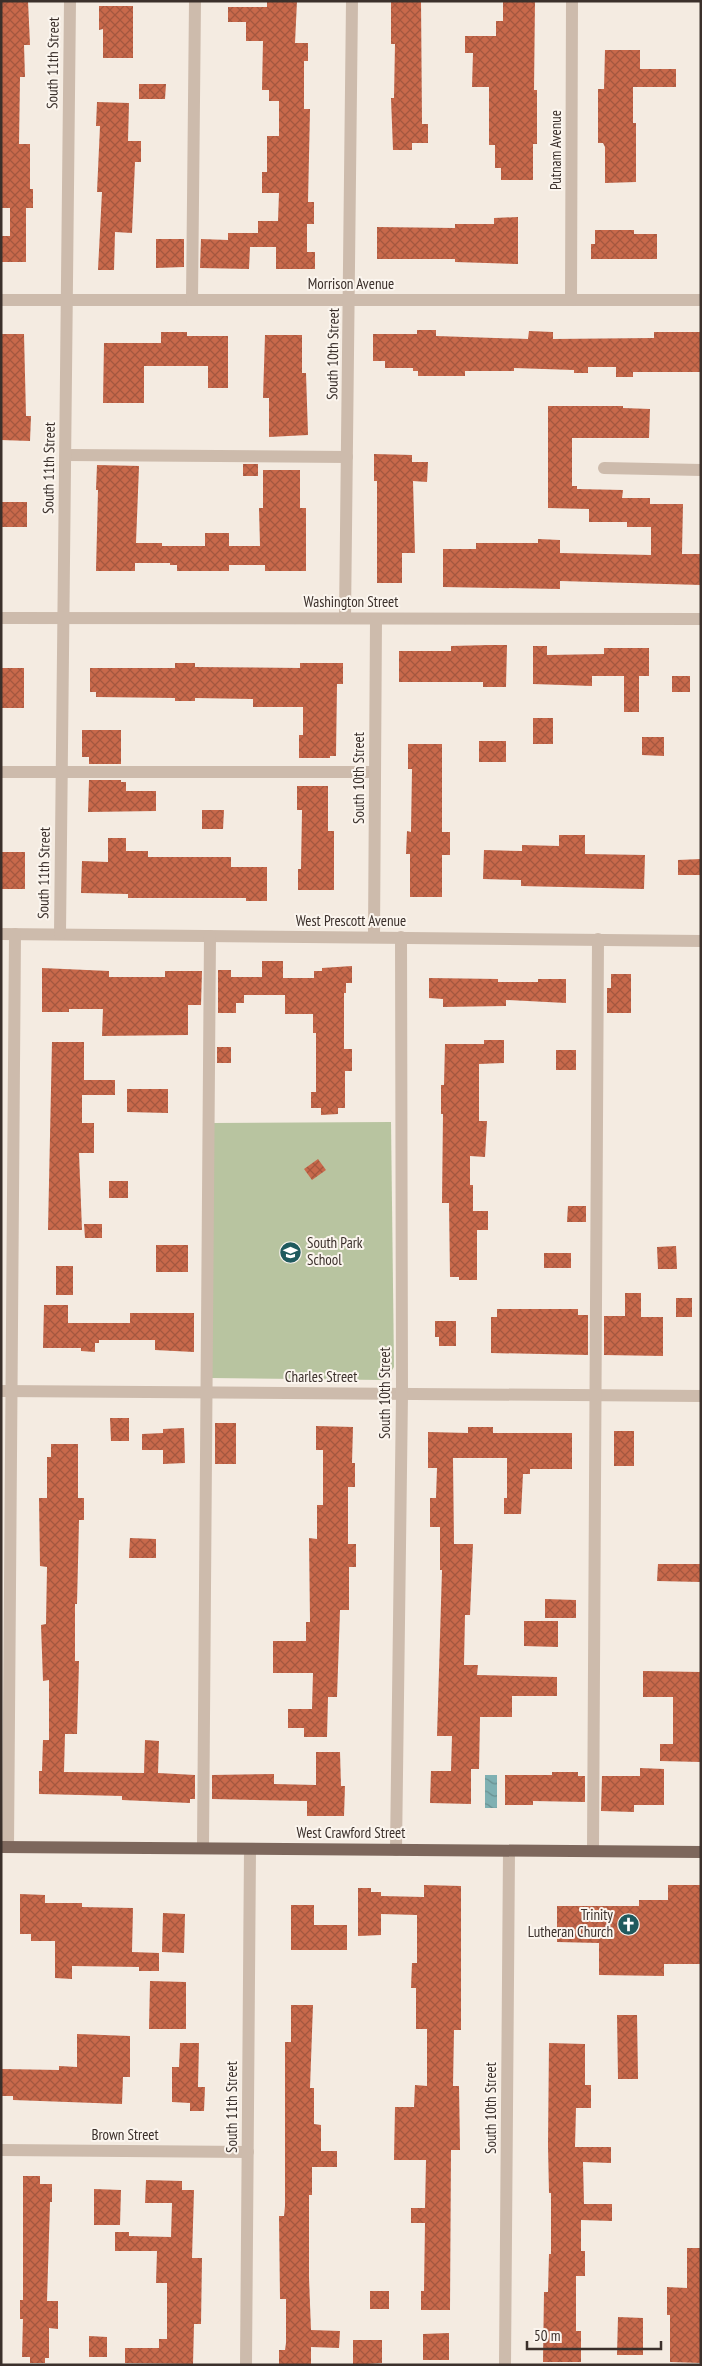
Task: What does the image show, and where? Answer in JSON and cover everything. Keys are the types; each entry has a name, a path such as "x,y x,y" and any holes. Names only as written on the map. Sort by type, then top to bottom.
{"main road":[{"name":"West Crawford Street","path":"5,1847 701,1852"}],"street":[{"name":"South 11th Street","path":"60,934 70,1"},
{"path":"192,300 195,1"},
{"name":"South 10th Street","path":"345,618 352,1"},
{"name":"Putnam Avenue","path":"571,300 572,1"},
{"name":"Morrison Avenue","path":"1,300 701,300"},
{"path":"66,454 347,458"},
{"path":"604,468 701,470"},
{"name":"Washington Street","path":"1,618 701,620"},
{"name":"South 10th Street","path":"374,937 376,618"},
{"path":"1,772 375,772"},
{"name":"West Prescott Avenue","path":"1,934 701,940"},
{"path":"5,1847 6,1391 15,934"},
{"path":"203,1848 210,936"},
{"name":"South 10th Street","path":"396,1850 402,1394 401,937"},
{"path":"593,1851 598,939"},
{"name":"Charles Street","path":"6,1391 701,1396"},
{"name":"South 11th Street","path":"246,2365 250,1849"},
{"name":"South 10th Street","path":"505,2365 509,1850"},
{"name":"Brown Street","path":"1,2150 248,2152"}],"green space":[{"path":"391,1122 394,1367 388,1376 382,1380 211,1378 213,1123"}],"water":[{"path":"485,1775 497,1775 497,1808 485,1808"}],"building":[{"path":"1,1 28,1 30,45 24,45 25,77 20,77 19,144 30,144 30,189 33,189 33,208 26,208 26,262 1,262 1,236 10,236 10,208 1,208"},
{"path":"267,1 297,1 295,43 308,43 308,61 304,61 304,109 310,109 308,202 314,202 314,224 307,224 307,252 315,252 315,269 276,269 276,247 250,247 249,269 200,268 201,239 228,240 228,233 258,233 258,221 278,221 279,193 262,193 262,172 267,172 267,136 279,136 279,101 269,101 269,90 262,90 263,41 246,41 246,22 228,22 228,7 267,7"},
{"path":"391,1 421,1 422,124 428,124 428,143 412,143 412,150 393,150 391,98 394,98 395,44 391,44"},
{"path":"503,1 535,1 534,90 537,90 537,144 533,144 533,180 501,180 501,168 495,168 495,145 489,145 489,87 472,87 473,53 465,53 465,36 496,36 496,21 503,21"},
{"path":"99,6 133,6 133,58 103,58 103,29 99,30"},
{"path":"605,50 640,50 640,69 676,69 676,87 633,87 633,123 636,123 636,182 605,183 605,147 603,143 598,143 598,89 604,89"},
{"path":"139,84 166,84 165,99 139,99"},
{"path":"97,102 129,103 128,141 141,141 141,162 135,162 132,233 115,232 114,270 98,270 102,192 97,192 100,126 96,126"},
{"path":"518,217 518,264 455,262 455,259 377,259 377,227 455,228 455,224 494,224 494,218"},
{"path":"595,230 634,230 634,234 657,234 657,259 591,259 591,244 595,244"},
{"path":"156,239 184,239 184,267 156,268"},
{"path":"417,330 436,330 436,336 528,339 529,331 553,332 553,339 654,338 654,332 701,332 701,372 633,372 633,377 616,377 616,367 588,367 588,373 574,373 574,370 514,368 514,371 465,371 465,376 418,376 418,371 413,371 413,368 385,368 385,361 373,361 373,334 417,334"},
{"path":"161,332 187,332 187,336 228,336 228,388 208,388 208,366 144,366 144,403 103,403 104,343 161,343"},
{"path":"1,334 24,334 26,416 31,416 30,441 1,440"},
{"path":"265,335 302,335 302,373 306,373 308,435 269,437 269,398 263,398"},
{"path":"548,406 623,406 623,408 650,409 649,438 572,438 572,486 577,486 577,489 623,490 622,498 650,498 650,504 683,504 682,554 701,554 701,585 560,581 560,589 443,587 443,549 476,549 476,543 538,543 538,539 560,540 560,553 651,555 651,527 627,527 627,522 589,522 589,509 548,508"},
{"path":"374,454 412,455 412,462 428,462 427,482 413,481 415,553 402,553 402,583 377,583 377,481 374,481"},
{"path":"243,464 258,464 258,476 243,476"},
{"path":"97,465 139,466 136,543 162,543 162,546 205,546 205,533 229,533 229,546 260,546 259,508 263,508 263,470 300,470 300,508 306,508 306,571 265,571 265,565 229,565 229,571 177,571 177,565 170,565 170,563 135,563 135,571 96,571"},
{"path":"1,502 27,502 27,527 1,527"},
{"path":"507,645 506,687 483,687 483,682 399,682 399,651 451,651 451,646"},
{"path":"533,646 547,646 547,655 604,654 604,648 649,648 649,676 639,676 639,712 624,712 624,676 592,676 592,686 533,684"},
{"path":"175,663 195,663 195,667 300,668 300,663 343,663 343,684 337,684 336,756 330,756 330,758 299,758 299,735 303,735 303,707 253,707 253,699 195,698 195,701 175,701 175,698 96,697 96,692 90,692 90,668 175,668"},
{"path":"1,668 24,668 24,708 1,708"},
{"path":"672,676 690,676 690,692 672,692"},
{"path":"533,718 553,718 553,744 533,744"},
{"path":"82,730 121,730 121,764 89,764 89,757 82,757"},
{"path":"642,737 664,737 664,756 642,755"},
{"path":"479,741 506,741 506,762 479,762"},
{"path":"408,744 442,744 442,832 450,832 450,855 442,855 442,897 410,897 410,854 406,854 407,831 411,832 412,769 408,769"},
{"path":"89,780 121,780 121,782 126,782 126,791 156,791 156,811 88,812"},
{"path":"297,786 328,786 328,831 334,831 334,890 298,890 298,869 301,869 302,810 297,810"},
{"path":"202,810 224,810 223,829 202,829"},
{"path":"559,835 585,835 585,854 645,855 644,889 521,886 521,880 483,879 484,850 522,851 522,845 559,846"},
{"path":"108,838 126,838 126,851 148,851 148,857 231,857 231,867 267,867 267,901 246,901 246,898 128,898 128,894 81,893 82,861 108,862"},
{"path":"1,852 25,852 25,889 1,889"},
{"path":"701,859 701,875 678,875 678,860"},
{"path":"262,961 283,961 283,978 314,978 314,971 322,971 322,968 352,966 352,983 346,983 346,993 344,993 344,1049 352,1049 352,1071 345,1071 345,1108 338,1108 338,1114 321,1115 321,1108 311,1108 311,1092 316,1092 316,1033 313,1033 313,1014 285,1014 285,995 244,995 244,1003 236,1003 236,1013 218,1013 218,970 231,970 231,977 262,977"},
{"path":"42,968 109,971 109,977 165,977 165,971 202,971 201,1005 188,1005 188,1035 102,1036 103,1009 69,1009 69,1012 42,1012"},
{"path":"611,974 631,974 631,1013 607,1013 607,988 611,988"},
{"path":"429,978 498,979 498,982 538,982 538,979 566,979 566,1003 506,1000 506,1006 443,1007 443,999 429,998"},
{"path":"484,1040 504,1040 504,1063 479,1064 479,1121 487,1121 485,1157 470,1156 470,1185 473,1185 473,1211 488,1211 488,1230 477,1230 477,1280 459,1280 459,1277 450,1277 449,1203 442,1203 443,1114 441,1114 441,1085 444,1085 445,1044 484,1044"},
{"path":"52,1042 84,1042 84,1080 115,1080 115,1095 82,1095 82,1123 94,1123 94,1153 79,1153 82,1230 48,1230"},
{"path":"217,1047 231,1047 231,1063 217,1063"},
{"path":"556,1050 576,1050 576,1070 556,1070"},
{"path":"127,1089 168,1089 168,1113 127,1112"},
{"path":"318,1159 326,1170 312,1180 304,1169"},
{"path":"109,1181 128,1181 128,1198 109,1198"},
{"path":"568,1206 586,1206 586,1222 567,1222"},
{"path":"84,1224 102,1224 102,1238 85,1238"},
{"path":"156,1245 188,1245 188,1272 156,1272"},
{"path":"676,1246 677,1269 658,1269 657,1247"},
{"path":"544,1253 571,1253 571,1268 544,1268"},
{"path":"56,1266 73,1266 73,1295 56,1295"},
{"path":"625,1293 641,1293 641,1317 663,1317 663,1356 604,1355 604,1316 625,1316"},
{"path":"676,1298 692,1298 692,1317 676,1317"},
{"path":"44,1305 68,1305 68,1323 130,1323 130,1313 194,1313 194,1352 155,1350 155,1340 99,1340 99,1343 95,1343 95,1352 81,1351 81,1348 43,1348"},
{"path":"497,1309 578,1309 578,1315 588,1315 588,1355 491,1353 491,1317 497,1317"},
{"path":"435,1321 456,1321 456,1346 439,1346 439,1337 435,1337"},
{"path":"110,1418 129,1418 129,1441 111,1441"},
{"path":"215,1423 236,1423 236,1464 215,1464"},
{"path":"316,1426 353,1427 352,1463 355,1463 355,1487 348,1487 348,1544 356,1544 356,1567 349,1567 349,1610 340,1610 337,1697 328,1697 327,1737 304,1737 304,1728 288,1728 288,1709 312,1709 313,1673 273,1673 273,1641 306,1641 306,1622 310,1622 309,1538 317,1539 317,1505 323,1505 323,1450 316,1450"},
{"path":"468,1427 493,1427 493,1433 572,1433 572,1469 530,1469 530,1474 523,1474 521,1514 504,1514 504,1498 507,1498 507,1458 453,1458 454,1544 473,1544 470,1615 465,1615 464,1665 478,1665 477,1675 557,1677 557,1696 512,1696 512,1717 480,1717 479,1769 471,1769 471,1804 430,1803 431,1771 451,1771 452,1736 437,1736 442,1570 440,1570 440,1527 430,1527 430,1498 436,1498 437,1468 428,1468 428,1432 468,1433"},
{"path":"184,1428 185,1463 163,1464 163,1450 142,1450 142,1434 163,1433 163,1429"},
{"path":"614,1431 634,1431 634,1466 614,1466"},
{"path":"51,1444 78,1444 78,1498 84,1498 84,1520 79,1520 77,1604 75,1604 75,1661 79,1661 77,1734 65,1734 64,1772 144,1773 145,1740 159,1741 158,1773 195,1775 195,1799 190,1799 190,1803 122,1800 122,1796 39,1794 39,1771 42,1771 43,1740 49,1740 49,1680 43,1681 41,1625 46,1624 47,1567 40,1566 39,1498 47,1498 47,1457 51,1457"},
{"path":"130,1538 156,1539 156,1558 129,1558"},
{"path":"658,1564 701,1564 701,1582 657,1581"},
{"path":"545,1599 576,1600 576,1618 545,1618"},
{"path":"524,1621 558,1621 558,1647 524,1646"},
{"path":"643,1671 701,1672 701,1762 660,1761 660,1744 673,1744 673,1697 643,1697"},
{"path":"316,1752 340,1752 341,1786 345,1786 344,1816 307,1816 307,1801 212,1799 212,1775 274,1774 274,1784 316,1785"},
{"path":"640,1768 664,1769 664,1805 634,1805 634,1812 601,1811 602,1776 640,1776"},
{"path":"552,1772 578,1772 578,1776 585,1776 585,1802 533,1801 533,1805 505,1805 505,1775 552,1775"},
{"path":"424,1885 461,1886 461,2030 454,2030 453,2086 459,2086 460,2150 451,2150 450,2310 421,2310 421,2291 424,2291 425,2223 411,2223 411,2208 425,2208 426,2160 394,2160 395,2107 414,2107 415,2085 427,2086 427,2029 416,2029 416,1988 411,1988 412,1963 417,1963 417,1915 381,1914 381,1935 358,1936 358,1888 371,1888 371,1892 381,1892 381,1896 424,1897"},
{"name":"Trinity Lutheran Church","path":"668,1885 701,1885 701,1964 664,1964 664,1976 599,1975 599,1943 557,1942 557,1906 639,1906 639,1900 668,1900"},
{"path":"20,1894 45,1895 45,1903 82,1903 82,1907 133,1908 132,1952 159,1953 159,1971 139,1971 139,1967 72,1966 72,1979 55,1978 55,1941 31,1941 31,1934 20,1934"},
{"path":"291,1905 314,1905 314,1925 347,1925 347,1950 291,1950"},
{"path":"163,1913 185,1914 184,1953 162,1952"},
{"path":"150,1981 186,1982 186,2029 149,2029"},
{"path":"291,2005 313,2005 310,2088 314,2088 314,2124 321,2125 321,2151 337,2151 337,2167 312,2167 312,2195 309,2195 309,2278 311,2330 340,2331 339,2348 311,2347 311,2365 279,2365 279,2350 285,2350 286,2343 286,2299 280,2299 279,2216 284,2216 285,2206 285,2042 291,2042"},
{"path":"617,2015 637,2015 638,2079 618,2079"},
{"path":"77,2034 130,2036 130,2077 123,2077 122,2104 13,2100 13,2096 1,2096 1,2069 59,2070 59,2066 77,2067"},
{"path":"180,2043 199,2043 198,2087 205,2087 204,2111 190,2111 190,2103 172,2102 172,2067 179,2067"},
{"path":"549,2043 585,2044 585,2085 591,2085 591,2108 576,2108 575,2147 611,2147 611,2163 583,2162 584,2204 612,2204 612,2221 581,2220 581,2251 585,2251 585,2276 576,2276 576,2331 581,2331 581,2362 543,2362 544,2292 548,2292 549,2254 551,2254 551,2193 549,2193 548,2145"},
{"path":"23,2176 40,2176 40,2184 52,2184 47,2301 58,2301 58,2329 49,2328 49,2358 45,2358 45,2363 30,2363 30,2357 22,2357 23,2319 20,2319 20,2300 23,2300"},
{"path":"146,2180 182,2181 182,2190 194,2190 192,2258 202,2258 201,2324 194,2324 193,2364 125,2363 125,2348 159,2348 159,2339 167,2339 167,2283 156,2283 157,2251 115,2251 115,2232 129,2232 129,2236 171,2237 172,2203 145,2203"},
{"path":"94,2189 121,2190 120,2225 94,2225"},
{"path":"687,2248 701,2248 701,2363 670,2362 670,2315 667,2315 667,2287 687,2288"},
{"path":"370,2291 389,2291 389,2309 370,2309"},
{"path":"618,2317 643,2318 643,2355 617,2355"},
{"path":"449,2333 449,2360 423,2360 423,2334"},
{"path":"89,2336 107,2337 107,2357 89,2357"},
{"path":"353,2340 382,2340 382,2363 353,2365"}],"place":[{"name":"South Park School","path":"291,1252"},
{"name":"Trinity Lutheran Church","path":"629,1924"}]}
